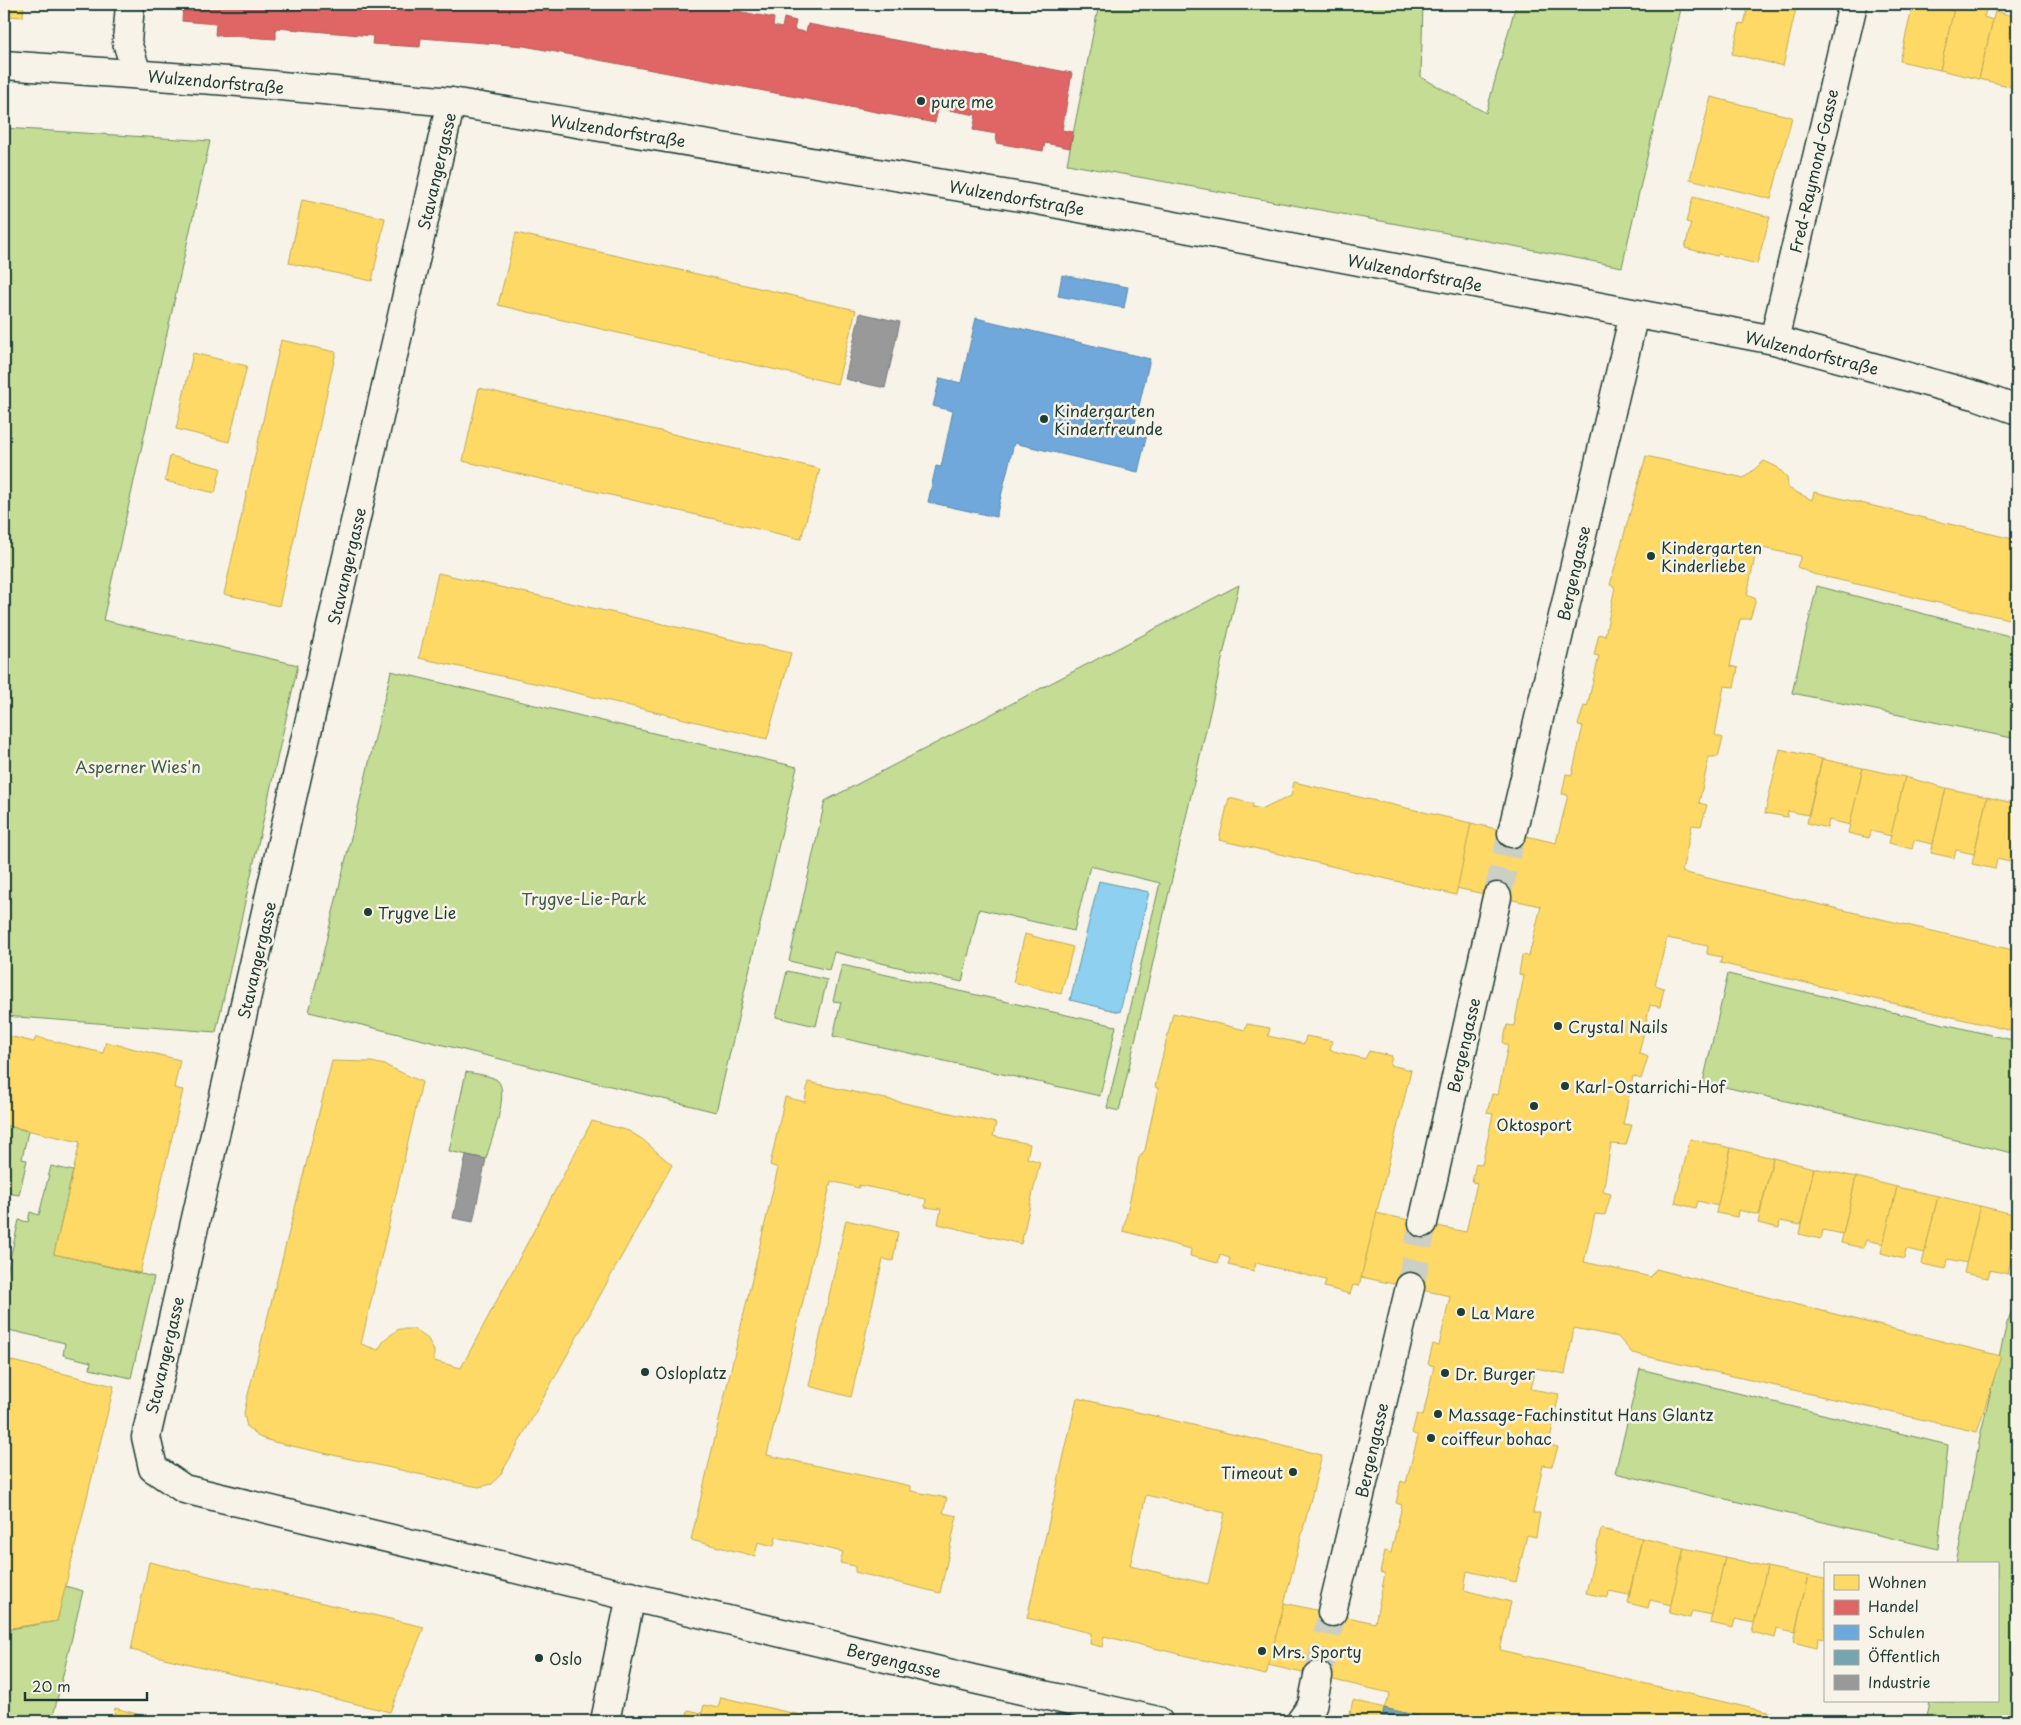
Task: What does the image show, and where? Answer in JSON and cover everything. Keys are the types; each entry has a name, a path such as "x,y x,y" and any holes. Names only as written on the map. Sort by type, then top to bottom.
{"street":[{"path":"130,4 127,42 137,74"},
{"name":"Fred-Raymond-Gasse","path":"1774,340 1853,4"},
{"name":"Wulzendorfstraße","path":"4,65 137,74 451,102 1027,198 1774,340 1959,391 2017,410"},
{"name":"Stavangergasse","path":"451,102 146,1437 153,1468 184,1489 631,1596"},
{"name":"Bergengasse","path":"1512,833 1634,314"},
{"name":"Bergengasse","path":"1423,1223 1497,897"},
{"name":"Bergengasse","path":"1332,1612 1410,1287"},
{"path":"605,1721 631,1596"},
{"name":"Bergengasse","path":"631,1596 1158,1721"},
{"path":"1301,1721 1312,1706 1318,1676"}],"green space":[{"path":"1099,4 1423,4 1421,77 1486,113 1516,4 1682,4 1622,267 1067,164"},
{"name":"Asperner Wies'n","path":"4,128 210,141 103,620 298,665 216,1032 4,1016"},
{"path":"1239,585 1119,1111 1107,1108 1160,883 1090,866 1074,931 979,909 962,982 834,952 829,970 789,961 825,801"},
{"path":"1817,586 2017,638 2017,739 1792,693"},
{"name":"Trygve-Lie-Park","path":"391,671 797,767 716,1112 309,1012"},
{"path":"842,965 1116,1026 1100,1096 833,1036 841,1002 833,1001"},
{"path":"787,971 827,980 816,1026 776,1017"},
{"path":"1728,974 2017,1041 2017,1154 1703,1082"},
{"path":"466,1072 494,1078 501,1086 501,1106 486,1159 449,1151"},
{"path":"4,1125 28,1131 22,1159 27,1160 19,1195 7,1193 4,1206"},
{"path":"51,1166 73,1171 54,1254 154,1277 131,1378 90,1369 91,1362 63,1355 65,1343 4,1329 4,1285 19,1220 28,1222 30,1212 39,1215"},
{"path":"2017,1297 2017,1721 1925,1721 1929,1702 1998,1702 1998,1562 1956,1562 1981,1432 2007,1323"},
{"path":"1640,1369 1948,1445 1938,1549 1615,1473"},
{"path":"65,1586 83,1591 52,1721 4,1721 4,1630 57,1621"}],"water":[{"path":"1099,881 1149,892 1120,1012 1070,1000"}],"building: Wohnen":[{"path":"4,4 24,4 23,17 4,16"},
{"path":"1749,4 1797,4 1783,66 1732,54 1740,23 1744,24"},
{"path":"1913,4 1947,4 1945,9 1954,11 1940,70 1900,61"},
{"path":"1955,4 1986,10 1984,17 1993,20 1979,79 1940,70"},
{"path":"1995,11 2017,17 2017,88 1979,79"},
{"path":"1711,97 1792,117 1771,199 1690,179"},
{"path":"1693,197 1770,217 1757,264 1685,248 1691,223 1686,222"},
{"path":"302,200 385,218 372,281 289,263"},
{"path":"516,233 856,310 837,384 498,305"},
{"path":"281,340 336,352 279,606 224,594"},
{"path":"193,353 247,366 229,442 176,429"},
{"path":"479,388 820,469 801,539 463,461"},
{"path":"170,456 221,468 215,493 165,481"},
{"name":"Karl-Ostarrichi-Hof","path":"1646,456 1744,478 1764,461 1777,467 1787,477 1788,488 1812,500 1814,492 2017,540 2017,621 1813,574 1797,567 1801,556 1757,547 1747,595 1756,599 1750,619 1740,619 1730,666 1738,668 1734,687 1724,686 1715,735 1723,738 1718,757 1709,757 1699,803 1707,805 1701,826 1692,825 1682,872 2017,951 2017,1032 1720,963 1722,957 1707,954 1708,946 1667,938 1655,985 1664,988 1660,1007 1650,1005 1639,1053 1648,1057 1641,1079 1633,1076 1623,1124 1632,1125 1626,1145 1611,1144 1603,1192 1611,1194 1605,1215 1595,1214 1584,1262 1651,1277 1656,1269 2001,1356 1977,1432 1632,1353 1618,1337 1574,1328 1565,1374 1536,1368 1531,1389 1559,1394 1549,1445 1558,1447 1552,1466 1543,1465 1533,1513 1540,1513 1536,1537 1527,1535 1516,1582 1467,1571 1464,1590 1511,1602 1500,1650 1806,1721 1348,1721 1353,1700 1384,1708 1390,1693 1268,1665 1284,1603 1375,1623 1385,1574 1380,1572 1385,1551 1391,1553 1402,1505 1396,1503 1401,1481 1406,1483 1418,1436 1412,1433 1417,1414 1423,1416 1434,1366 1428,1364 1433,1344 1439,1346 1450,1296 1361,1277 1376,1213 1466,1232 1477,1183 1472,1182 1476,1163 1482,1165 1493,1114 1487,1113 1492,1094 1498,1095 1508,1045 1503,1043 1507,1025 1514,1026 1524,976 1519,974 1522,955 1529,956 1541,906 1456,888 1471,823 1556,843 1568,795 1562,794 1566,774 1572,775 1583,726 1578,725 1584,706 1587,707 1599,656 1594,655 1599,634 1605,636 1615,587 1610,585"},
{"path":"438,573 791,653 767,739 552,687 419,658"},
{"path":"1780,749 1822,759 1808,815 1788,811 1787,817 1765,813"},
{"path":"1822,759 1863,768 1850,825 1829,820 1827,828 1807,823"},
{"path":"1863,768 1905,777 1891,836 1871,831 1869,838 1848,833"},
{"path":"1905,777 1946,788 1933,844 1914,840 1912,849 1889,843"},
{"path":"1294,782 1471,823 1456,895 1219,840 1229,798 1253,804 1252,807 1263,809 1291,796"},
{"path":"1946,788 1987,797 1974,854 1956,850 1954,858 1931,853"},
{"path":"1987,797 2017,804 2017,855 2015,863 1997,859 1995,869 1972,864"},
{"path":"2017,855 2017,874 2013,873"},
{"path":"1025,934 1073,947 1061,994 1013,982"},
{"path":"1173,1013 1245,1030 1247,1024 1270,1028 1268,1036 1304,1044 1306,1036 1332,1041 1330,1050 1365,1059 1369,1051 1392,1056 1390,1065 1411,1070 1359,1286 1353,1285 1350,1294 1324,1287 1326,1280 1256,1263 1254,1271 1228,1265 1230,1258 1220,1255 1218,1263 1190,1256 1191,1249 1123,1231 1139,1158 1145,1150 1158,1088 1155,1087"},
{"path":"4,1035 34,1042 36,1037 103,1053 106,1042 180,1060 174,1088 183,1090 140,1273 54,1254 80,1142 4,1125"},
{"path":"332,1061 371,1062 385,1065 422,1082 361,1344 378,1350 385,1339 399,1329 414,1329 428,1339 434,1351 434,1361 461,1368 592,1121 629,1131 642,1139 672,1165 509,1460 492,1484 479,1487 468,1485 274,1442 259,1437 247,1427 244,1414 247,1399"},
{"path":"808,1082 996,1123 993,1136 1030,1144 1027,1158 1040,1162 1021,1244 938,1224 941,1209 925,1207 926,1199 859,1185 859,1188 831,1181 767,1455 911,1486 911,1491 947,1498 943,1513 957,1516 940,1593 855,1572 855,1566 840,1563 843,1552 776,1537 774,1546 758,1542 755,1556 691,1540 778,1168 770,1165 785,1097 805,1102"},
{"path":"1690,1139 1731,1148 1718,1206 1698,1201 1696,1208 1675,1203"},
{"path":"1731,1148 1773,1158 1759,1215 1738,1210 1737,1217 1716,1213"},
{"path":"1773,1158 1814,1168 1801,1225 1780,1221 1779,1228 1758,1223"},
{"path":"1814,1168 1856,1177 1843,1234 1823,1230 1821,1239 1799,1234"},
{"path":"1856,1177 1897,1187 1884,1244 1866,1240 1863,1248 1841,1243"},
{"path":"1897,1187 1938,1196 1925,1253 1906,1249 1904,1259 1881,1253"},
{"path":"1938,1196 1980,1206 1967,1263 1948,1259 1946,1269 1922,1264"},
{"path":"1980,1206 2017,1215 2017,1233 2008,1274 1990,1270 1988,1278 1964,1273"},
{"path":"846,1220 898,1232 893,1261 883,1259 851,1397 809,1386"},
{"path":"4,1359 114,1386 57,1621 4,1629 4,1460 6,1453 4,1452"},
{"path":"1077,1398 1322,1455 1266,1675 1104,1636 1102,1647 1090,1644 1091,1633 1027,1618","holes":["1146,1495 1225,1513 1208,1584 1130,1566"]},
{"path":"1601,1529 1642,1538 1629,1595 1609,1591 1608,1598 1586,1593"},
{"path":"1642,1538 1684,1548 1671,1605 1650,1600 1648,1608 1628,1603"},
{"path":"1684,1548 1725,1557 1712,1615 1692,1611 1690,1618 1669,1613"},
{"path":"1725,1557 1767,1567 1755,1623 1735,1619 1733,1628 1710,1623"},
{"path":"149,1562 424,1627 390,1712 131,1650"},
{"path":"1767,1567 1808,1576 1795,1632 1777,1628 1775,1638 1752,1632"},
{"path":"1808,1576 1824,1579 1824,1639 1818,1638 1816,1648 1793,1642"},
{"path":"721,1697 827,1721 686,1721 688,1710 702,1713 704,1705 718,1708"},
{"path":"115,1708 162,1721 113,1721"}],"building: Handel":[{"path":"183,4 700,4 774,18 773,26 782,28 784,18 796,21 794,30 806,32 808,24 1072,73 1062,130 1073,132 1070,148 1045,143 1043,151 996,143 997,134 973,130 976,115 938,108 935,123 524,46 421,38 420,47 372,44 373,36 276,28 276,39 215,35 216,24 182,21"}],"building: Schulen":[{"path":"1062,275 1128,287 1124,308 1058,296"},
{"name":"Kindergarten Kinderfreunde","path":"976,318 1150,359 1134,427 1148,430 1138,472 1014,443 996,517 928,502 936,466 941,467 953,411 933,406 940,378 961,383"}],"building: Öffentlich":[{"path":"1384,1708 1440,1721 1381,1721"}],"building: Industrie":[{"path":"860,313 900,322 885,388 845,379"},
{"path":"466,1155 486,1159 473,1222 453,1218"}],"tunnel":[{"path":"1497,897 1512,833"},
{"path":"1410,1287 1423,1223"},
{"path":"1318,1676 1332,1612"}],"place":[{"name":"pure me","path":"921,101"},
{"name":"Kindergarten Kinderfreunde","path":"1044,419"},
{"name":"Kindergarten Kinderliebe","path":"1651,556"},
{"name":"Trygve Lie","path":"368,912"},
{"name":"Crystal Nails","path":"1558,1026"},
{"name":"Karl-Ostarrichi-Hof","path":"1565,1086"},
{"name":"Oktosport","path":"1534,1106"},
{"name":"La Mare","path":"1461,1312"},
{"name":"Osloplatz","path":"645,1372"},
{"name":"Dr. Burger","path":"1445,1373"},
{"name":"Massage-Fachinstitut Hans Glantz","path":"1438,1414"},
{"name":"coiffeur bohac","path":"1431,1438"},
{"name":"Timeout","path":"1293,1472"},
{"name":"Mrs. Sporty","path":"1262,1651"},
{"name":"Oslo","path":"539,1658"}]}
